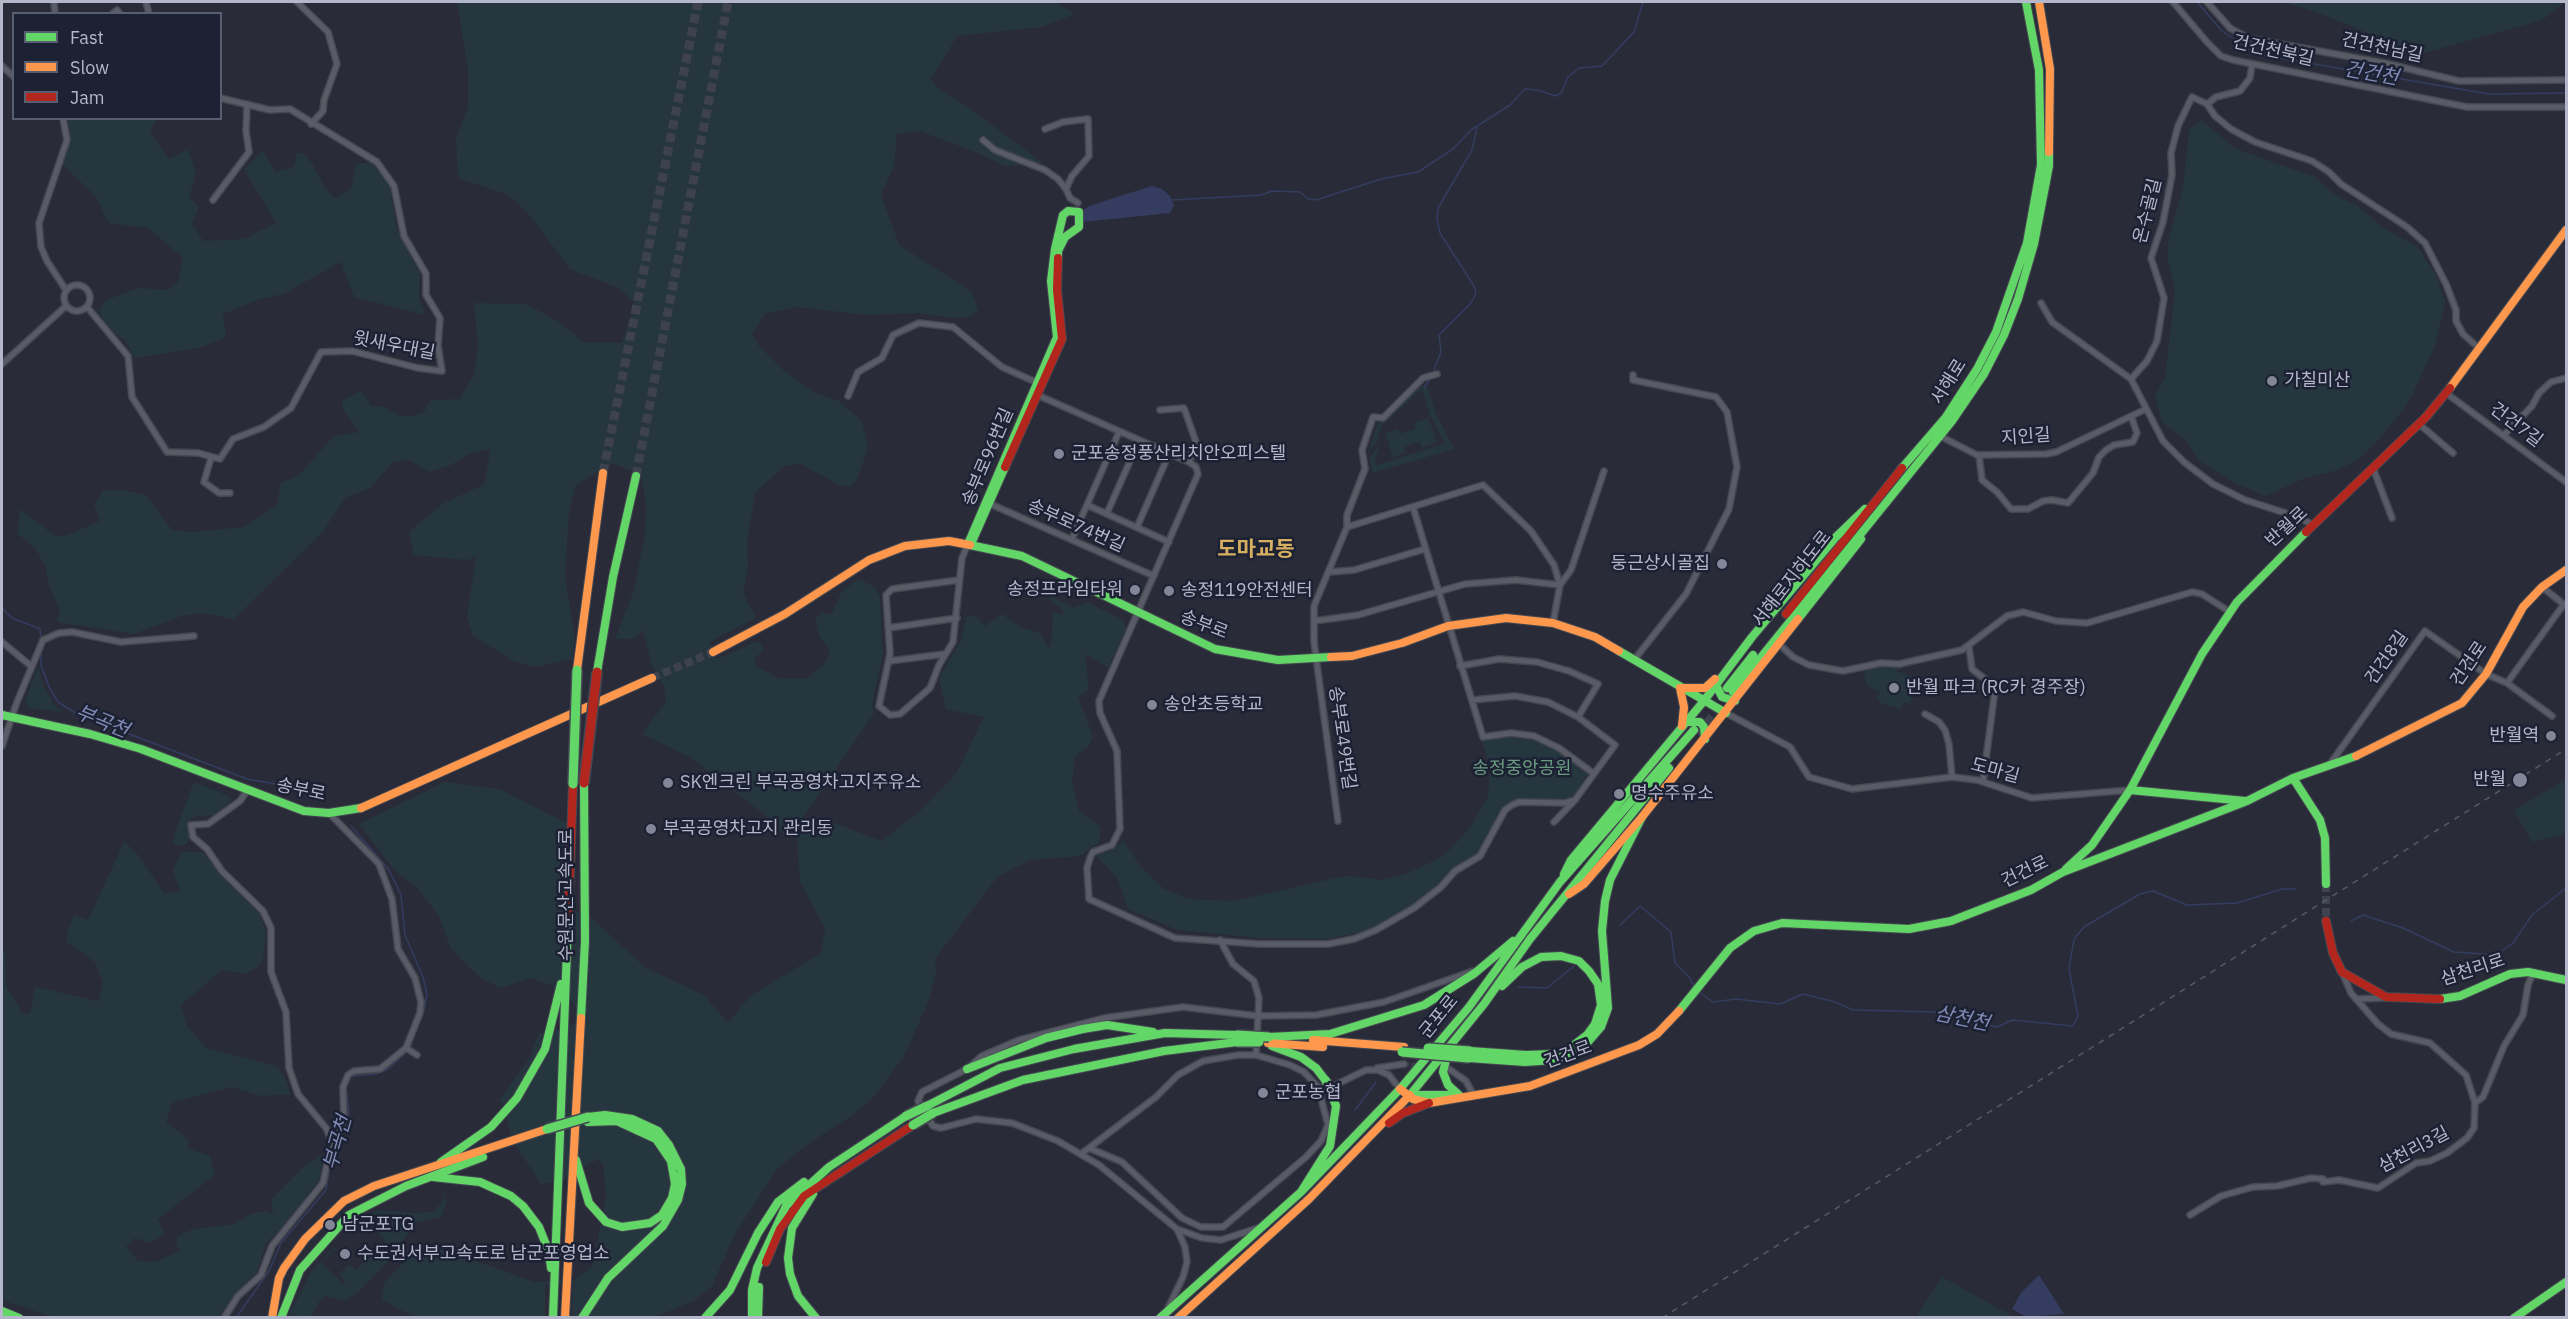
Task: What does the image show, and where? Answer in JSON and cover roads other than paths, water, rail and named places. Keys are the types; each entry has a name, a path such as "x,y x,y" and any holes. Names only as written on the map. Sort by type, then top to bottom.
{"main road":[{"name":"서해로","path":"1703,702 1752,637 1836,537 1883,491 1946,417 1977,369 1996,332 2027,243 2040,175 2042,132 2039,70 2026,2"},
{"name":"서해로","path":"1726,713 1732,694 1779,644 1854,549 1884,503 1940,436 1984,374 2004,335 2018,299 2043,205 2049,166 2050,69 2039,2"},
{"name":"송부로96번길","path":"970,544 1062,339 1056,290 1058,251 1065,237 1079,227 1081,216 1076,211 1068,211 1064,215 1058,232 1051,281 1057,337 1035,395"},
{"name":"반월로","path":"2063,872 2092,845 2130,790 2202,654 2230,612 2277,559 2419,424 2480,349 2566,230"},
{"name":"수원문산고속도로","path":"553,1317 568,946 576,670 603,473"},
{"name":"수원문산고속도로","path":"565,1317 585,941 584,783 597,672 613,577 636,476"},
{"name":"서해로지하도로","path":"1732,694 1883,491"},
{"name":"서해로지하도로","path":"1732,694 1884,503"},
{"name":"송부로","path":"713,652 785,614 869,560 905,546 949,541 1022,556 1215,650 1278,660 1352,656 1402,643 1448,626 1506,618 1553,622 1595,637 1703,702 1726,713"},
{"name":"건건로","path":"1400,1089 1420,1102 1429,1103 1530,1086 1640,1045 1670,1023 1730,948 1754,931 1782,923 1909,929 1951,921 1990,907 2063,872 2247,801 2293,778 2355,756 2407,728 2462,703 2486,674 2523,607 2542,587 2566,570"},
{"path":"1569,894 1704,727 1700,722 1684,724 1684,707 1680,688 1701,688 1712,683 1752,637"},
{"name":"송부로","path":"6,716 90,734 141,750 246,792 304,811 329,813 356,810 404,791 652,678"},
{"path":"1716,685 1722,697 1732,694"},
{"name":"군포로","path":"1163,1315 1301,1191 1443,1041 1560,882 1571,860 1703,702"},
{"name":"군포로","path":"1178,1317 1269,1237 1410,1095 1484,1004 1530,939 1569,894 1584,884 1642,817 1699,734 1726,713"},
{"path":"1560,882 1699,734"},
{"path":"2293,778 2320,820 2325,838 2326,884"},
{"name":"도마길","path":"2130,790 2247,801"},
{"path":"968,1069 1046,1038 1107,1025 1165,1033 1403,1049 1525,1062 1554,1060 1582,1049 1601,1027 1608,1008 1602,931 1605,901 1610,880 1642,817"},
{"path":"2326,921 2333,953 2342,972"},
{"path":"1258,1041 1330,1034 1424,1005 1481,968 1524,932"},
{"path":"281,1317 295,1278 309,1257 349,1215 429,1173 490,1127 517,1098 545,1049 558,1005 568,946"},
{"path":"1469,1055 1526,1055 1561,1052 1587,1035 1595,1024 1601,1005 1598,984 1589,971 1579,961 1561,956 1541,957 1522,966 1484,1004"},
{"name":"삼천리로","path":"2342,972 2387,998 2437,999 2460,996 2510,974 2533,973 2566,980"},
{"path":"705,1317 730,1290 758,1233 778,1202 796,1187 913,1125 930,1109 1000,1068 1074,1049 1165,1033"},
{"path":"755,1316 757,1268 775,1225 786,1206 906,1116 1023,1080 1237,1038 1258,1041 1279,1048 1301,1057 1316,1068 1328,1086 1336,1106 1330,1146 1301,1191"},
{"path":"1451,1046 1443,1062 1443,1072 1448,1085 1460,1096"},
{"name":"건건로","path":"1410,1095 1460,1096"},
{"path":"1383,1123 1388,1124 1403,1113 1429,1103"},
{"path":"272,1317 279,1278 284,1268 305,1239 344,1201 374,1186 429,1173 547,1131 605,1115 632,1119 658,1131 669,1145 681,1168 682,1184 678,1200 663,1226 608,1278 582,1317"},
{"path":"573,1152 589,1203 606,1222 622,1227 635,1227 650,1223 662,1215 672,1198 675,1184 671,1161 656,1139 630,1125 617,1121 588,1120"},
{"path":"816,1317 798,1296 790,1274 790,1243 792,1228 799,1213 833,1169"},
{"path":"429,1173 480,1182 498,1188 523,1206 539,1227 549,1252 554,1300"},
{"path":"2514,1317 2566,1282"},
{"path":"2523,1317 2566,1289"},
{"path":"2,1311 20,1317"}],"street":[{"path":"297,2 328,32 337,64 324,100 323,111 311,124"},
{"name":"건건천북길","path":"2173,2 2221,56 2467,107 2566,107"},
{"name":"건건천남길","path":"2207,2 2229,28 2248,38 2384,63 2459,81 2566,81"},
{"name":"온수골길","path":"2131,379 2147,361 2157,341 2164,298 2151,258 2163,222 2172,175 2173,139 2192,98 2207,104 2216,97 2233,94 2246,86 2252,64"},
{"name":"윗새우대길","path":"210,458 220,459 233,439 264,427 291,408 321,352 352,351 418,368 442,371 438,346 440,318 426,295 426,274 404,236 394,186 377,162 290,110 270,110 222,98"},
{"path":"213,200 249,152 246,131 247,104"},
{"path":"2207,104 2215,116 2231,129 2255,142 2312,161 2329,172 2341,184 2407,227 2425,243 2446,284 2456,310 2456,321 2463,334 2480,349"},
{"path":"1045,129 1063,122 1088,119 1089,156 1072,176 1066,189"},
{"path":"63,120 67,140 39,223 41,247 46,261 68,288"},
{"path":"983,140 995,150 1045,170 1058,179 1070,198 1078,204"},
{"path":"78,285 86,288 90,296 87,307 77,312 66,306 63,298 68,288 78,285"},
{"path":"2041,303 2052,322 2131,379 2163,441 2184,462 2213,483 2245,500 2298,517 2313,525"},
{"path":"2,364 66,306"},
{"path":"87,307 128,356 132,397 163,447 167,452 198,453 210,458 204,482 219,493 230,493"},
{"path":"848,396 858,372 882,358 892,335 919,323 946,324 953,327 1002,367 1038,383"},
{"name":"송부로49번길","path":"1338,821 1316,659 1314,606 1347,527 1347,515 1365,469 1362,450 1373,417 1383,418 1423,378 1437,374"},
{"path":"1633,375 1633,380 1716,397 1727,412 1737,467 1729,508 1686,594 1634,660"},
{"path":"2504,435 2532,405 2539,393 2551,382 2566,378"},
{"name":"건건7길","path":"2446,393 2566,482"},
{"path":"1035,395 1189,462 1196,467 1198,474 1099,705 1117,751 1120,829 1113,845 1093,852 1090,858 1087,868 1089,899 1175,938 1260,944 1329,944 1354,939 1376,930 1414,908 1441,887 1455,871 1480,856 1505,810 1512,805 1519,802 1565,803 1575,800"},
{"path":"1160,410 1184,408 1196,442 1189,462"},
{"name":"지인길","path":"1940,436 1953,445 1980,454 2056,452 2146,409"},
{"path":"1980,454 1978,465 1982,480 1986,486 1997,492 2011,509 2028,508 2043,501 2068,503 2093,473 2099,458 2106,450 2114,445 2133,442 2137,433 2131,416"},
{"path":"2419,424 2453,453"},
{"path":"1072,539 1119,432"},
{"path":"1107,513 1139,441"},
{"path":"1137,527 1169,454"},
{"path":"2373,468 2392,518"},
{"path":"1553,622 1560,585 1571,570 1604,471"},
{"path":"1347,527 1483,485 1531,531 1554,565 1560,585"},
{"name":"송부로74번길","path":"987,503 1154,576"},
{"path":"1087,505 1169,542"},
{"path":"1415,507 1437,591 1483,737 1511,733 1534,736 1558,748 1593,773"},
{"path":"959,580 888,592 889,661 879,706 894,716 930,688 953,642 962,558 970,544"},
{"path":"1329,572 1354,570 1425,549"},
{"path":"1314,621 1358,615 1437,591 1493,580 1560,585"},
{"path":"2507,684 2565,605 2542,587"},
{"path":"1779,644 1793,657 1809,665 1843,671 1881,663 1899,664 1969,647 2007,616 2023,612 2055,621 2087,623 2192,592 2202,594 2230,612"},
{"path":"888,628 957,618"},
{"name":"건건8길","path":"2330,764 2425,630 2486,674"},
{"path":"2,746 6,716 43,640 59,633 72,632 121,642 194,636"},
{"path":"2,643 33,663"},
{"path":"1969,647 1972,669 1994,686 1995,690 1983,782"},
{"path":"889,661 945,654"},
{"path":"1461,666 1499,659 1537,662 1569,670 1598,684 1578,717"},
{"path":"2486,674 2507,684 2552,716"},
{"path":"1472,700 1515,696 1561,707 1615,745 1575,800 1554,822"},
{"name":"도마길","path":"1726,713 1790,747 1812,779 1856,789 1952,777 1983,782 2032,798 2130,790"},
{"path":"1926,714 1940,722 1945,730 1949,744 1952,777"},
{"path":"246,792 240,801 208,824 191,825 193,837 207,849 222,871 263,911 271,928 271,972 286,1012 289,1068 298,1094 326,1128 334,1145"},
{"path":"224,1317 238,1296 261,1275 272,1246 323,1183 344,1120 343,1087 348,1075 354,1071 380,1069 406,1048 420,1013 421,1002 415,978 398,949 392,899 379,864 329,813"},
{"path":"1220,940 1233,964 1254,981 1259,998 1256,1055"},
{"path":"1260,1228 1221,1240 1202,1238 1177,1228 1100,1165 1058,1141 1012,1123 976,1119 941,1128 933,1126 918,1101 922,1092 968,1069 982,1056 1019,1040 1104,1018 1183,1007 1258,1016 1316,1015 1384,1002 1481,968"},
{"name":"삼천리3길","path":"2190,1215 2220,1196 2253,1187 2277,1186 2311,1178 2323,1179 2323,1182 2339,1180 2378,1188 2416,1163 2430,1161 2447,1153 2467,1138 2474,1128 2475,1102 2466,1075 2430,1043 2391,1034 2378,1024 2356,999 2342,972"},
{"path":"2475,1102 2483,1097 2504,1046 2523,1015 2528,985 2533,973"},
{"path":"2356,999 2387,998"},
{"path":"406,1048 417,1056"},
{"path":"1081,1154 1156,1097 1178,1075 1203,1061 1256,1055 1290,1065 1304,1072 1320,1092 1328,1125 1321,1141 1306,1157 1224,1227 1201,1227 1182,1218 1122,1162 1089,1148"},
{"path":"1320,1092 1366,1070 1404,1064"},
{"path":"1449,1069 1466,1081 1473,1094"},
{"name":"건건로","path":"1366,1070 1378,1070 1389,1075 1400,1089"},
{"path":"1163,1315 1184,1277 1187,1262 1177,1228"}],"water":[{"path":"1152,186 1162,189 1170,196 1174,205 1170,213 1083,222 1084,210 1089,206"},
{"path":"2039,1275 2064,1314 2026,1317 2012,1309 2021,1293"}],"waterway":[{"path":"1172,200 1261,195 1272,191 1300,192 1308,199 1316,200 1381,179 1418,172 1453,149 1471,130 1510,105 1525,89 1538,90 1555,96 1561,93 1568,77 1579,68 1602,66 1634,32 1643,2"},
{"name":"건건천","path":"2197,2 2222,31 2256,54 2489,94 2566,93"},
{"path":"1434,370 1441,352 1439,335 1471,303 1476,293 1474,286 1440,233 1437,219 1438,208 1472,150 1477,127"},
{"path":"1424,388 1430,379"},
{"path":"2,608 12,618 40,629 41,640"},
{"name":"부곡천","path":"41,651 41,665 49,687 58,702 77,714 247,779 305,789 321,800"},
{"name":"부곡천","path":"351,826 389,870 401,895 405,935 423,977 427,994 425,1006 410,1048"},
{"name":"삼천천","path":"2351,921 2363,915 2403,928 2454,952 2496,955 2513,943 2532,915 2566,888"},
{"name":"삼천천","path":"1699,992 1713,1002 1736,999 1780,1004 1803,994 1835,1002 1853,1010 1934,1012 1997,1027 2012,1020 2073,1026 2078,1016 2069,969 2074,939 2084,927 2140,894 2153,891 2187,905 2237,903 2282,889 2296,889"},
{"name":"삼천천","path":"1620,925 1640,906 1671,932 1675,963 1690,978 1694,987"},
{"name":"삼천천","path":"1518,987 1547,988 1574,966"},
{"name":"삼천천","path":"1429,1028 1437,1022"},
{"name":"부곡천","path":"351,1076 376,1074 388,1069 407,1052"},
{"name":"삼천천","path":"1355,1110 1376,1082"},
{"name":"부곡천","path":"236,1318 269,1271 281,1243 326,1190 330,1165 349,1115 346,1085"}],"tunnel":[{"path":"603,473 698,2"},
{"path":"636,476 728,2"},
{"path":"652,678 713,652"},
{"path":"1698,734 1731,694"},
{"path":"2326,884 2326,921"},
{"path":"1404,1064 1420,1066"}],"railway":[{"path":"1662,1318 2566,749"}],"place":[{"name":"가칠미산","path":"2272,381"},
{"name":"군포송정풍산리치안오피스텔","path":"1059,454"},
{"name":"둥근상시골집","path":"1722,564"},
{"name":"송정프라임타워","path":"1135,590"},
{"name":"송정119안전센터","path":"1169,591"},
{"name":"반월 파크 (RC카 경주장)","path":"1894,688"},
{"name":"송안초등학교","path":"1152,705"},
{"name":"반월역","path":"2551,736"},
{"name":"반월","path":"2520,780"},
{"name":"SK엔크린 부곡공영차고지주유소","path":"668,783"},
{"name":"명수주유소","path":"1619,794"},
{"name":"부곡공영차고지 관리동","path":"651,829"},
{"name":"군포농협","path":"1263,1093"},
{"name":"남군포TG","path":"330,1225"},
{"name":"수도권서부고속도로 남군포영업소","path":"345,1254"}],"district":[{"name":"도마교동","path":"1256,550"}],"park label":[{"name":"송정중앙공원","path":"1522,769"}]}
